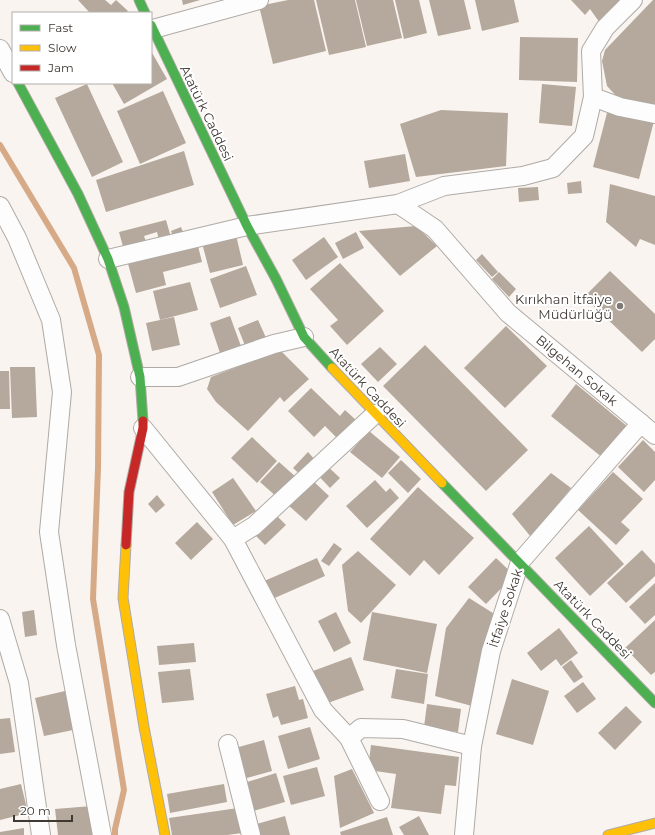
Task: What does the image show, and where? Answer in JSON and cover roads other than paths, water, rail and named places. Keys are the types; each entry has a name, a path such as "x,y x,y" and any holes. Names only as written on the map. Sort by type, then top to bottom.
{"street":[{"name":"Atatürk Caddesi","path":"139,0 145,12"},
{"path":"152,22 259,0"},
{"path":"108,259 247,226 398,204 444,186 523,176 553,168 584,136 593,97 592,51 605,28 633,0"},
{"name":"Atatürk Caddesi","path":"152,26 247,226 276,279 304,337 375,414 655,703"},
{"path":"0,49 12,71"},
{"path":"19,84 78,194 108,259 124,307 140,377 143,428 129,492 123,598 144,726 165,835"},
{"path":"593,97 620,106 655,114"},
{"name":"Bilgehan Sokak","path":"398,204 435,228 508,313 655,435"},
{"path":"0,206 17,238 52,320 62,392 49,532 66,645 102,835"},
{"path":"140,377 178,377 274,344 304,337"},
{"path":"233,539 254,526 375,414"},
{"name":"İtfaiye Sokak","path":"464,835 472,746 491,651 520,562 641,424"},
{"path":"143,428 233,539 323,710 349,738 380,801"},
{"path":"0,619 19,683 41,835"},
{"path":"349,738 361,728 403,729 472,746"},
{"path":"228,744 251,835"},
{"path":"608,835 655,823"}],"waterway":[{"path":"0,145 74,268 99,355 98,468 93,599 124,790 115,835"}],"place":[{"name":"Kırıkhan İtfaiye Müdürlüğü","path":"620,306"}]}
